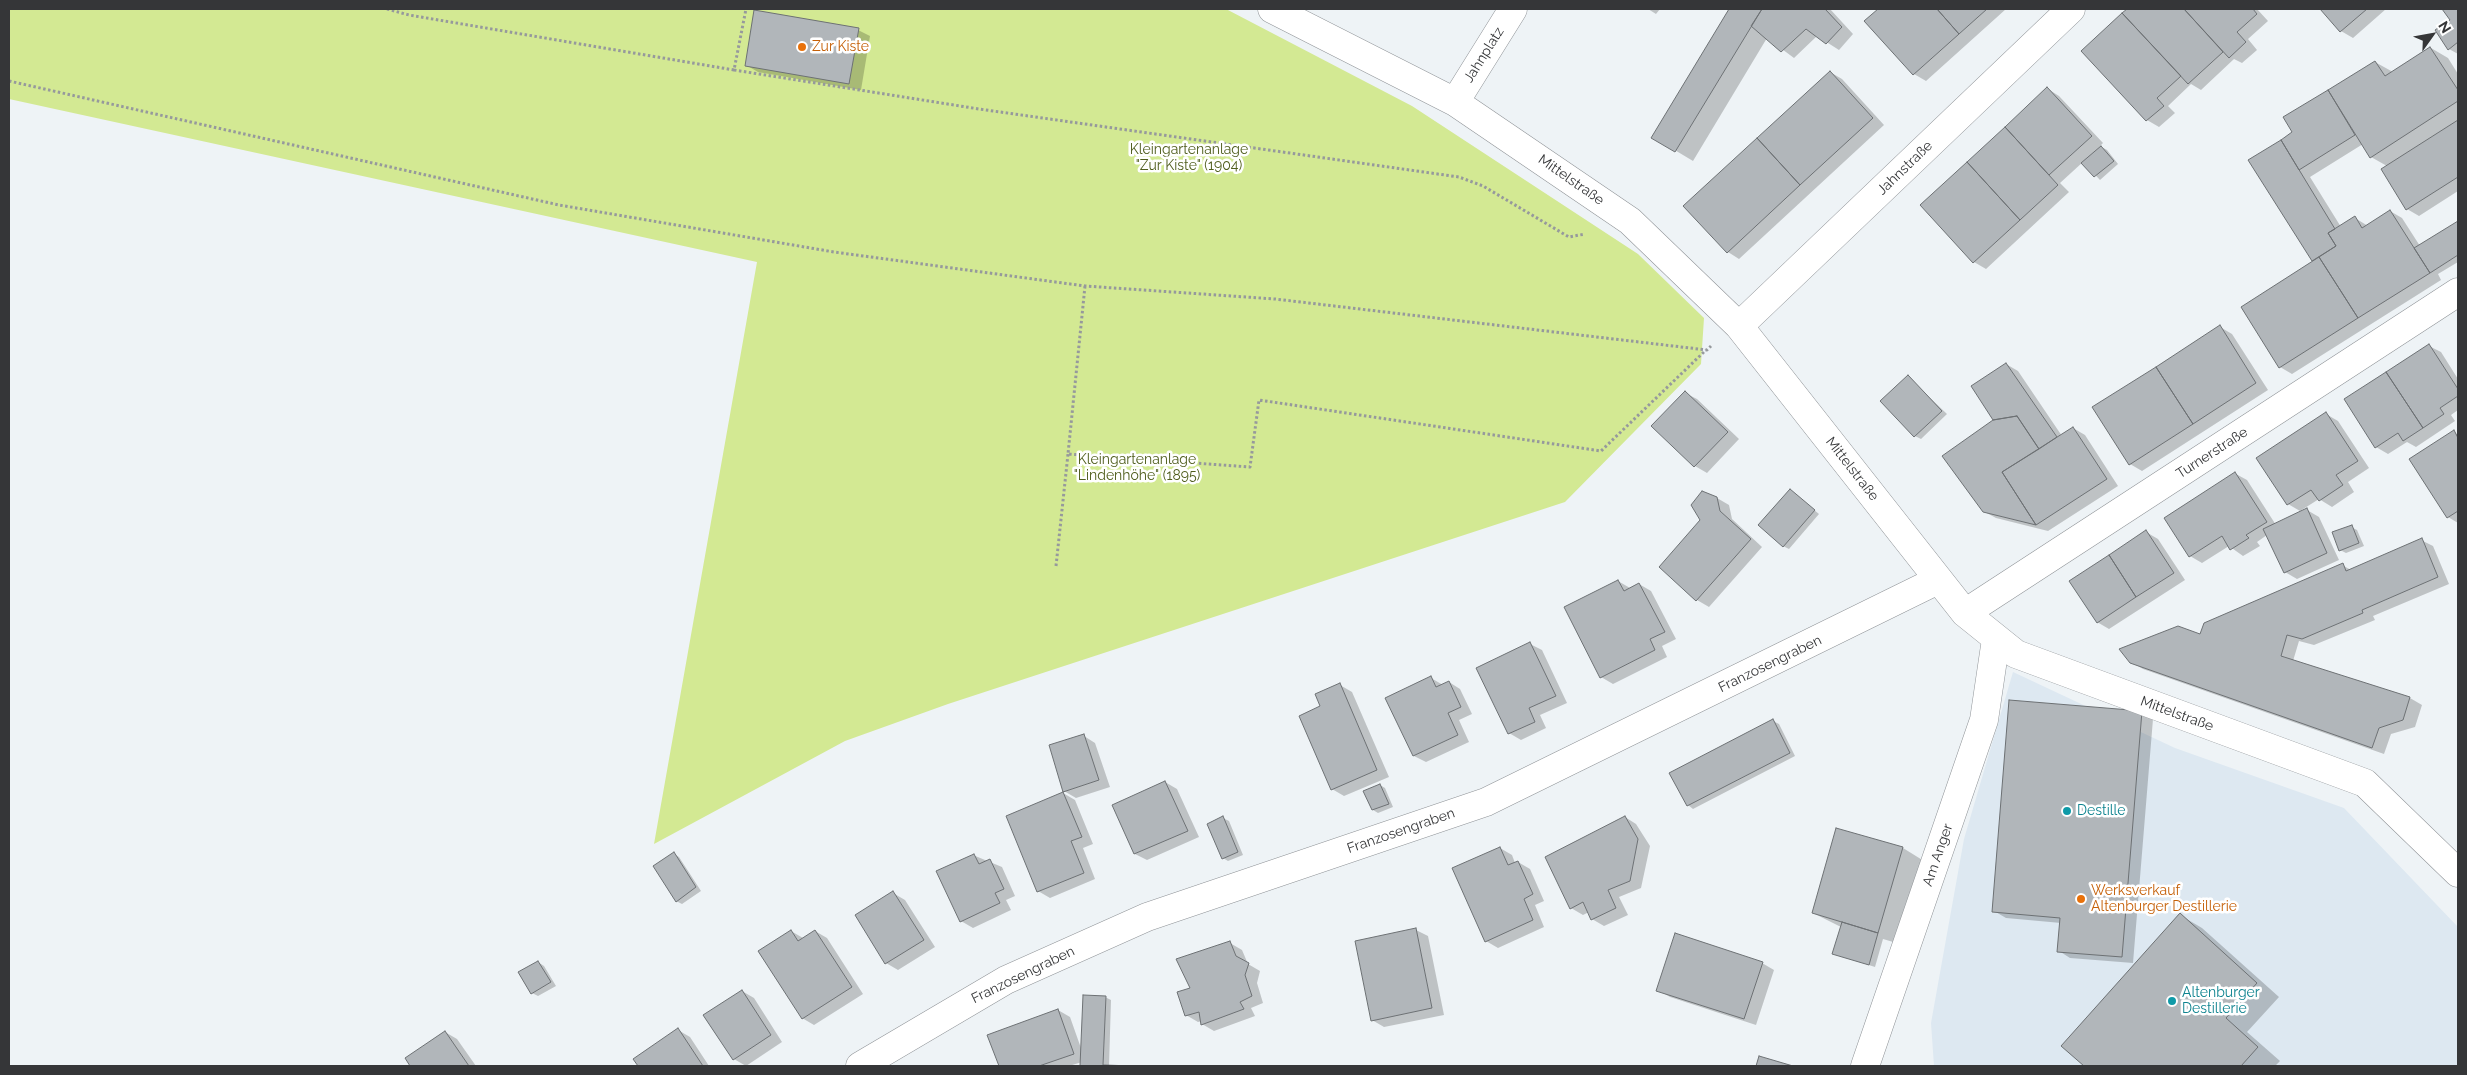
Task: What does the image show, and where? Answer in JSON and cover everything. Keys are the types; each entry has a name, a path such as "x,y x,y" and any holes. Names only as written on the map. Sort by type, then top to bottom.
{"street":[{"name":"Mittelstraße","path":"1272,9 1456,102 1630,221 1739,326 1965,613 2016,654 2365,783 2458,873"},
{"name":"Jahnplatz","path":"1456,102 1513,9"},
{"name":"Jahnstraße","path":"1739,326 2071,9"},
{"name":"Turnerstraße","path":"1965,613 2458,292"},
{"name":"Franzosengraben","path":"860,1066 1006,980 1147,917 1486,802 1938,580"},
{"name":"Am Anger","path":"1865,1066 1984,720 1996,639"}],"path":[{"path":"386,9 409,15 734,70 979,109 1459,177 1483,186 1569,237 1630,221"},
{"path":"734,70 746,9"},
{"path":"9,81 559,205 834,252 1085,286 1274,300 1706,350"},
{"path":"1056,566 1085,286"},
{"path":"1068,454 1250,467 1259,400 1601,450 1706,350 1739,326"}],"shaded area":[{"path":"2013,672 2175,748 2344,808 2458,927 2458,1066 1934,1066 1931,1023 1964,839"}],"green space":[{"path":"9,9 1226,9 1412,106 1638,254 1704,318 1701,364 1565,502 948,704 845,741 654,844 757,262 9,99"}],"building":[{"path":"1729,9 1762,9 1675,152 1651,138"},
{"path":"1762,9 1825,9 1842,27 1826,44 1806,29 1781,52 1751,26"},
{"path":"1878,9 1937,9 1959,34 1913,75 1864,21"},
{"path":"1937,9 1987,9 1959,34"},
{"path":"2127,9 2184,9 2223,52 2188,84 2122,13"},
{"path":"2184,9 2253,9 2257,14 2237,32 2246,42 2229,58"},
{"path":"2320,9 2367,9 2340,32"},
{"path":"2442,9 2458,9 2458,42 2448,50 2435,30 2450,20"},
{"name":"Zur Kiste","path":"754,10 859,28 849,84 745,66"},
{"path":"2122,13 2181,76 2157,98 2164,106 2146,121 2081,51"},
{"path":"2430,47 2458,90 2458,101 2370,158 2328,90 2375,61 2385,76"},
{"path":"1830,71 1873,118 1800,185 1757,138"},
{"path":"2047,87 2092,136 2049,175 2005,127"},
{"path":"2328,90 2355,135 2299,170 2281,140 2292,132 2283,117"},
{"path":"2458,120 2458,177 2406,210 2381,169"},
{"path":"2005,127 2058,185 2020,220 1967,162"},
{"path":"1757,138 1800,185 1727,253 1683,206"},
{"path":"2281,140 2335,229 2328,233 2336,246 2312,261 2248,160"},
{"path":"2101,146 2114,161 2094,177 2081,163"},
{"path":"1967,162 2020,220 1973,263 1920,205"},
{"path":"2390,210 2430,273 2358,318 2319,257 2336,246 2328,233 2355,216 2362,228"},
{"path":"2458,221 2458,255 2430,273 2414,248"},
{"path":"2319,257 2358,318 2279,368 2241,307"},
{"path":"2220,325 2256,383 2193,424 2156,367"},
{"path":"2429,344 2458,389 2458,396 2440,408 2444,414 2423,428 2386,372"},
{"path":"2006,363 2057,437 2039,449 2017,416 1993,420 1971,386"},
{"path":"2156,367 2193,424 2129,465 2092,407"},
{"path":"2386,372 2423,428 2403,441 2398,433 2375,448 2344,399"},
{"path":"1908,375 1942,411 1914,437 1880,401"},
{"path":"1685,391 1728,432 1694,467 1651,426"},
{"path":"2326,412 2358,461 2336,475 2343,485 2319,501 2311,490 2287,505 2256,458"},
{"path":"2017,416 2039,449 2002,472 2036,525 1983,512 1942,456 1993,420"},
{"path":"2073,427 2107,479 2036,525 2002,472"},
{"path":"2454,430 2458,438 2458,511 2447,518 2409,459"},
{"path":"2235,472 2267,522 2246,535 2249,538 2230,550 2222,536 2189,557 2164,518"},
{"path":"1790,489 1815,510 1783,547 1758,525"},
{"path":"1702,491 1717,497 1720,511 1751,539 1696,601 1659,567 1700,520 1691,505"},
{"path":"2307,508 2327,553 2284,573 2263,529"},
{"path":"2352,525 2359,543 2339,551 2332,532"},
{"path":"2146,530 2174,573 2136,597 2109,555"},
{"path":"2422,538 2438,577 2362,610 2363,613 2302,639 2287,635 2281,656 2410,697 2403,720 2379,728 2372,748 2130,663 2119,649 2178,626 2200,634 2204,623 2343,563 2346,571"},
{"path":"2109,555 2136,597 2097,623 2069,581"},
{"path":"1618,580 1624,591 1639,583 1665,632 1650,639 1655,650 1600,678 1564,607"},
{"path":"1530,642 1556,696 1529,708 1535,722 1508,734 1476,668"},
{"path":"1431,676 1436,687 1449,681 1461,707 1448,713 1458,735 1413,756 1385,698"},
{"path":"1340,683 1377,770 1331,790 1299,716 1320,706 1315,694"},
{"name":"Destille","path":"2009,700 2142,711 2122,957 2057,952 2060,918 1992,912"},
{"path":"1773,719 1790,753 1687,806 1669,773"},
{"path":"1084,734 1099,780 1063,792 1049,745"},
{"path":"1165,781 1188,831 1134,854 1112,805"},
{"path":"1380,784 1389,804 1372,810 1363,791"},
{"path":"1063,792 1082,837 1071,841 1084,873 1037,892 1006,816"},
{"path":"1223,816 1238,852 1222,859 1207,824"},
{"path":"1625,816 1638,839 1630,881 1608,890 1616,908 1591,920 1583,902 1570,909 1545,857"},
{"path":"1836,828 1903,847 1878,933 1812,913"},
{"path":"1500,847 1508,865 1518,861 1533,894 1524,899 1533,920 1485,942 1452,868"},
{"path":"674,852 696,887 676,902 653,866"},
{"path":"974,854 979,864 990,859 1004,889 995,893 1000,903 960,922 936,871"},
{"path":"893,891 924,940 885,964 855,915"},
{"name":"Altenburger Destillerie","path":"2180,913 2257,983 2226,1018 2258,1047 2241,1066 2084,1066 2061,1046"},
{"path":"1842,922 1878,933 1869,965 1832,954"},
{"path":"1416,928 1432,1008 1371,1021 1355,941"},
{"path":"791,930 798,941 815,930 852,987 802,1019 758,951"},
{"path":"1675,933 1763,962 1744,1019 1656,991"},
{"path":"1230,941 1236,956 1249,963 1245,975 1252,996 1240,1002 1244,1009 1201,1025 1199,1012 1185,1016 1177,992 1190,988 1176,959"},
{"path":"538,961 551,982 531,994 518,972"},
{"path":"742,990 771,1035 733,1060 703,1015"},
{"path":"1083,995 1106,996 1103,1065 1134,1066 1080,1066"},
{"path":"1058,1009 1074,1054 1039,1066 999,1066 987,1035"},
{"path":"678,1028 703,1066 638,1066 633,1059"},
{"path":"445,1031 469,1066 410,1066 405,1058"},
{"path":"1759,1056 1793,1066 1756,1066"}],"place":[{"name":"Zur Kiste","path":"802,47"},
{"name":"Destille","path":"2067,811"},
{"name":"Werksverkauf Altenburger Destillerie","path":"2081,899"},
{"name":"Altenburger Destillerie","path":"2172,1001"}],"park label":[{"name":"Kleingartenanlage \"Zur Kiste\" (1904)","path":"1189,158"},
{"name":"Kleingartenanlage \"Lindenhöhe\" (1895)","path":"1137,468"}]}
